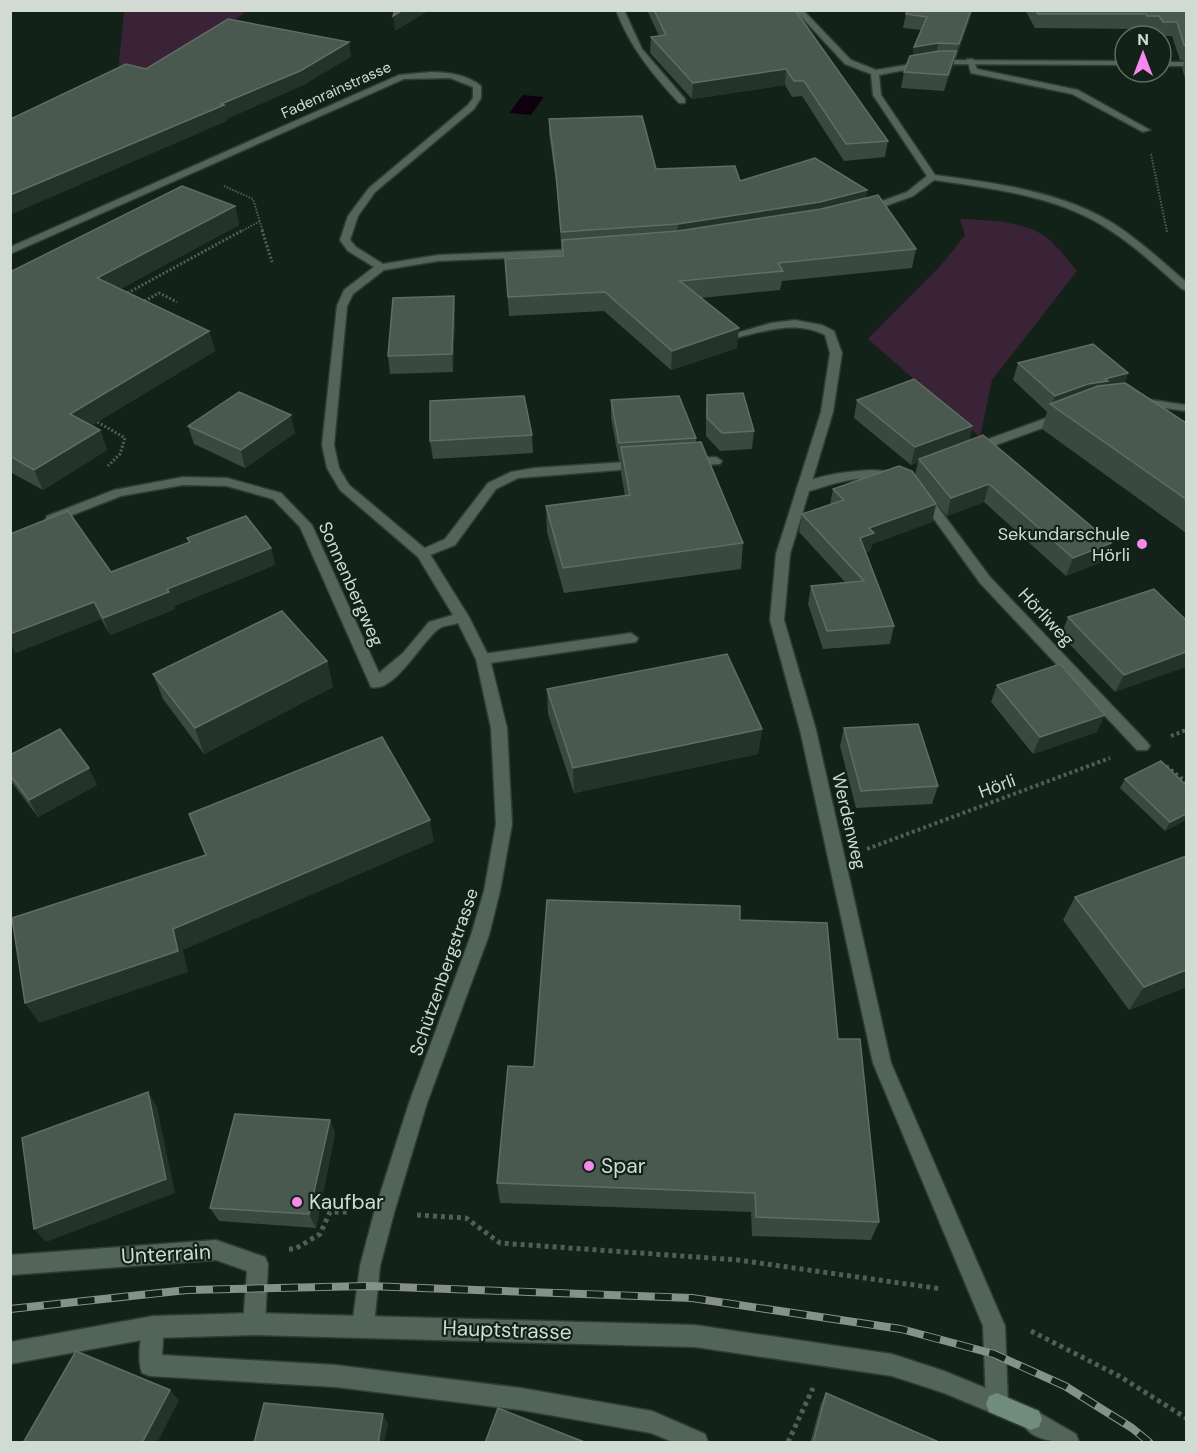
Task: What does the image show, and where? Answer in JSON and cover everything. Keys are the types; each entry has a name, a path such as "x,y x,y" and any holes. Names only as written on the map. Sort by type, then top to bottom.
{"main road":[{"path":"997,1404 1030,1419"}],"street":[{"path":"620,10 629,37 650,67 682,101"},
{"path":"798,10 836,52 849,62 875,73 936,62 1113,63"},
{"path":"970,61 975,71 1075,92 1146,130"},
{"name":"Fadenrainstrasse","path":"10,251 402,77 439,73 463,77 477,86 477,98 471,107 372,190 353,216 345,240 352,249 381,267"},
{"path":"875,73 877,95 932,177"},
{"path":"852,214 886,205 910,194 932,177 1018,192 1080,210 1106,224 1186,287"},
{"name":"Schützenbergstrasse","path":"363,1326 370,1266 384,1213 418,1103 480,935 492,891 504,824 499,728 483,659 462,617 423,554 344,487 333,468 328,445 342,306 348,292 381,267 438,258 601,250"},
{"name":"Werdenweg","path":"735,335 786,322 802,322 819,326 830,333 836,353 827,412 783,554 777,620 808,730 882,1063 994,1326 997,1404"},
{"path":"1126,401 1186,408"},
{"path":"966,452 1076,410"},
{"path":"423,554 450,542 492,486 515,475 716,461"},
{"name":"Hörliweg","path":"802,489 841,476 884,474 908,478 985,580 1142,747"},
{"name":"Sonnenbergweg","path":"41,524 118,493 183,481 227,482 277,496 306,525 376,683 408,657 434,625 462,617"},
{"path":"483,659 631,638"},
{"name":"Unterrain","path":"10,1265 216,1250 258,1264 254,1324"},
{"name":"Hauptstrasse","path":"10,1353 153,1328 254,1324 695,1336 892,1365 944,1382 997,1404"},
{"path":"153,1328 150,1365 336,1376 512,1398 652,1422 697,1443"},
{"path":"1030,1419 1068,1443"}],"path":[{"path":"1146,130 1172,255 1157,262"},
{"path":"248,146 247,158 223,187 254,199 272,262"},
{"path":"117,298 260,221"},
{"path":"134,307 159,293 177,302"},
{"path":"87,416 119,432 125,438 120,455 102,470"},
{"name":"Hörli","path":"862,851 1142,747"},
{"path":"384,1213 466,1218 500,1243 738,1260 980,1296"},
{"path":"1027,1329 1046,1343 1075,1353 1164,1402 1186,1418"},
{"path":"788,1443 813,1387"}],"shaded area":[{"path":"124,11 247,11 171,65 117,84"},
{"path":"523,95 544,97 531,115 509,113"},
{"path":"960,219 1009,223 1033,230 1052,242 1077,271 992,380 980,437 868,339 944,262 965,235"}],"building":[{"path":"395,10 403,10 393,16"},
{"path":"654,10 795,10 888,141 846,144 804,81 794,81 786,69 693,83 651,37 666,35"},
{"path":"907,10 971,10 959,44 938,43 914,47 927,17 906,14"},
{"path":"1036,10 1186,10 1186,46 1177,22 1163,22 1159,16 1038,14"},
{"path":"228,19 349,42 300,71 10,195 10,117 13,118 126,64 146,69"},
{"path":"939,51 956,51 948,75 904,72 910,56"},
{"path":"642,116 656,169 735,166 740,181 815,158 867,190 820,202 678,224 561,232 549,119"},
{"path":"182,186 235,206 97,278 209,331 70,414 100,430 34,470 10,456 10,272"},
{"path":"878,195 916,249 778,263 783,271 680,281 739,328 672,351 605,292 508,297 505,259 563,256 562,240 678,231 821,209"},
{"path":"454,296 452,354 388,356 393,298"},
{"path":"1093,344 1128,373 1055,396 1018,363"},
{"path":"914,379 972,426 915,447 857,400"},
{"path":"1125,383 1186,423 1186,499 1050,404 1098,386"},
{"path":"239,392 291,415 241,450 188,426"},
{"path":"743,393 754,431 722,433 707,418 707,395"},
{"path":"524,396 532,435 430,441 430,401"},
{"path":"679,396 696,438 619,443 611,400"},
{"path":"983,435 1111,543 1073,558 989,484 951,498 919,459"},
{"path":"701,442 743,543 563,568 546,506 630,495 621,447"},
{"path":"899,466 912,471 936,504 869,528 874,533 860,538 894,626 827,631 811,586 864,581 802,514 844,500 833,489"},
{"path":"68,511 111,572 190,542 187,538 246,516 271,548 167,589 169,592 103,618 94,602 10,634 10,534"},
{"path":"1154,589 1186,620 1186,652 1124,675 1068,617"},
{"path":"282,611 327,661 195,728 153,674"},
{"path":"727,654 762,729 573,768 547,689"},
{"path":"1060,664 1105,715 1040,737 997,685"},
{"path":"918,724 938,786 861,791 844,728"},
{"path":"60,729 89,768 29,800 10,775 10,755"},
{"path":"382,737 430,820 173,929 178,951 25,1003 12,918 206,855 189,814"},
{"path":"1161,761 1186,785 1186,814 1170,822 1125,779"},
{"path":"1186,856 1186,970 1144,987 1075,897"},
{"path":"547,900 740,906 740,920 827,923 838,1039 860,1039 879,1222 756,1217 755,1193 497,1183 508,1066 534,1067"},
{"path":"148,1092 166,1179 34,1229 22,1138"},
{"path":"235,1114 330,1120 309,1214 210,1208"},
{"path":"76,1351 170,1390 142,1443 23,1443"},
{"path":"826,1393 941,1443 813,1443"},
{"path":"264,1403 383,1414 378,1443 254,1443"},
{"path":"498,1408 587,1443 485,1443"}],"railway":[{"path":"10,1309 187,1290 368,1286 692,1298 901,1329 994,1354 1065,1386 1132,1428 1149,1442"}],"place":[{"name":"Sekundarschule Hörli","path":"1142,544"},
{"name":"Spar","path":"589,1166"},
{"name":"Kaufbar","path":"297,1202"}]}
